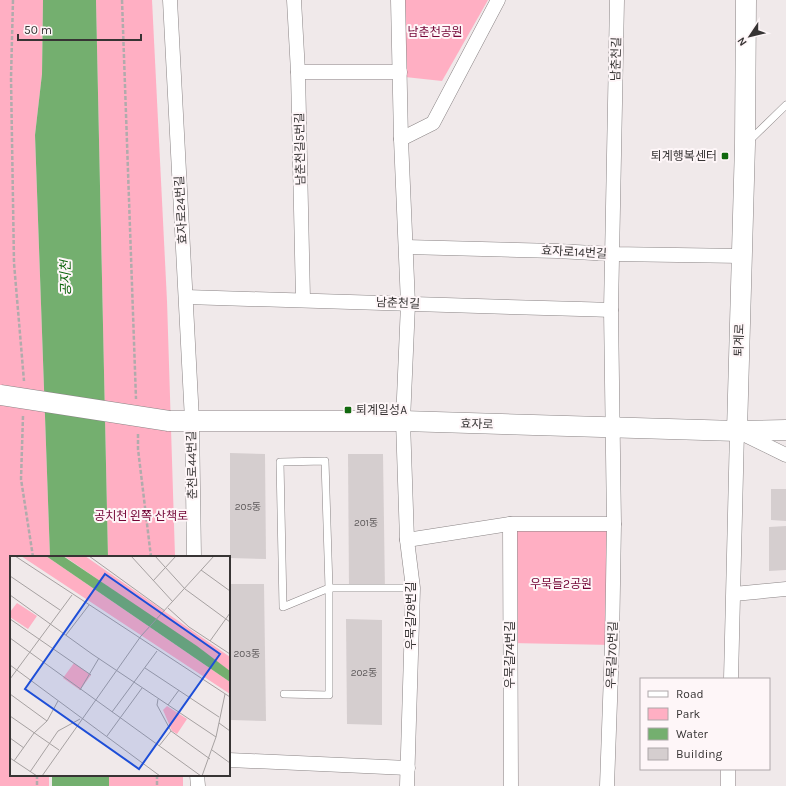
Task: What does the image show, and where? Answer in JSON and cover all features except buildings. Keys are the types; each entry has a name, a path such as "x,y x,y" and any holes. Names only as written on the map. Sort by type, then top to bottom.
{"street":[{"name":"효자로24번길","path":"170,0 192,420"},
{"name":"남춘천길5번길","path":"294,0 298,72 303,299"},
{"path":"398,0 401,138 408,304 403,422"},
{"path":"401,138 432,124 498,0"},
{"name":"남춘천길","path":"612,427 611,310 617,0"},
{"name":"퇴계로","path":"731,678 734,594 736,431 745,144 746,0"},
{"path":"298,72 400,72"},
{"name":"효자로14번길","path":"406,247 612,254 742,256"},
{"name":"남춘천길","path":"186,296 611,310"},
{"name":"효자로","path":"0,395 169,421 403,422 736,431 786,430"},
{"name":"춘천로44번길","path":"192,420 194,556"},
{"name":"우묵길78번길","path":"403,422 407,540 413,588 407,786"},
{"name":"우묵길70번길","path":"607,786 612,645 614,524 612,427"},
{"path":"736,431 786,455"},
{"path":"407,540 510,524 614,524"},
{"name":"우묵길74번길","path":"510,524 511,786"},
{"path":"734,594 786,589"},
{"path":"230,760 408,768"},
{"path":"728,770 728,786"},
{"path":"197,776 198,786"}],"lane":[{"path":"745,144 786,105"},
{"path":"284,694 329,694 329,588 326,461 280,462 283,607 329,588 413,588"}],"path":[{"path":"13,0 11,78 14,263 24,384"},
{"path":"122,0 136,403"},
{"path":"23,416 21,479 33,556"},
{"path":"138,434 138,449 151,556"}],"green space":[{"path":"0,0 43,0 42,74 35,135 50,556 10,556 10,776 49,776 49,786 0,786"},
{"name":"공치천 왼쪽 산책로","path":"96,0 152,0 167,301 175,556 108,556"},
{"name":"남춘천공원","path":"403,0 488,0 442,81 405,77"},
{"name":"우묵들2공원","path":"510,524 614,524 612,645 510,643"},
{"path":"109,776 183,776 183,786 109,786"}],"water":[{"name":"공지천","path":"43,0 96,0 108,556 50,556 35,135 42,74"},
{"path":"52,776 109,776 109,786 52,786"}],"place":[{"name":"퇴계행복센터","path":"725,156"},
{"name":"퇴계일성A","path":"348,410"}]}
